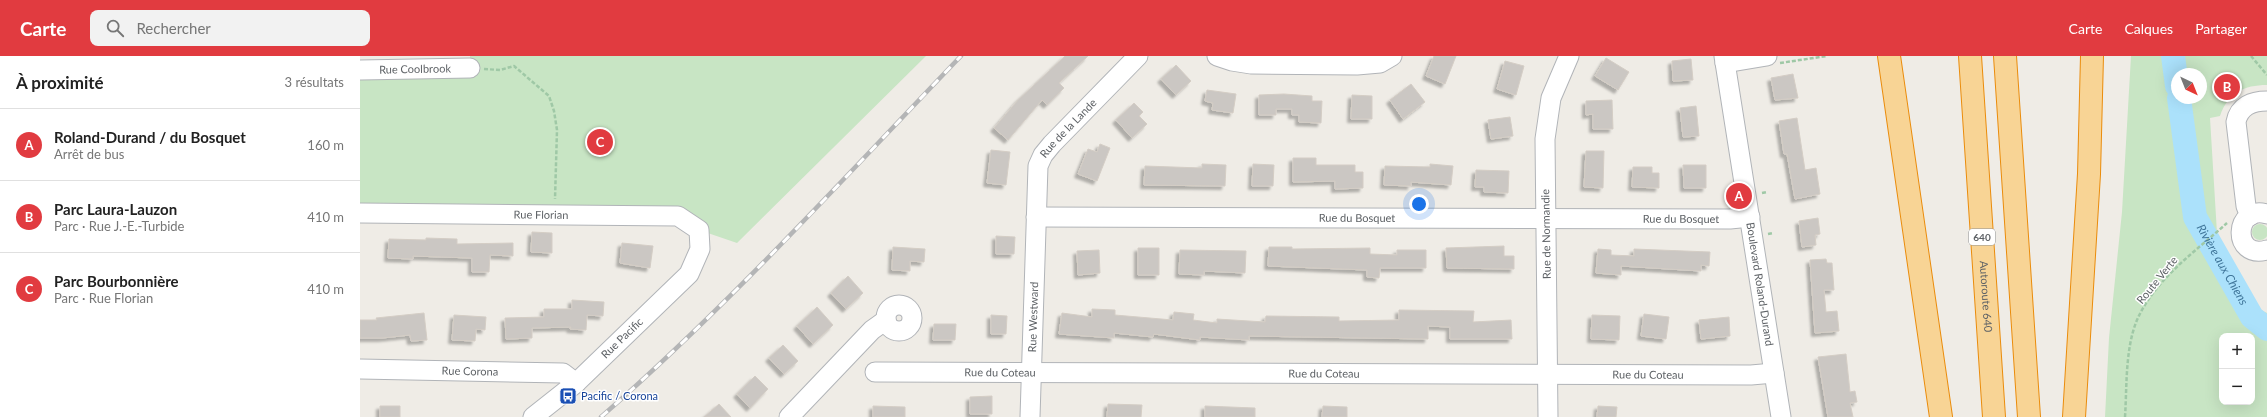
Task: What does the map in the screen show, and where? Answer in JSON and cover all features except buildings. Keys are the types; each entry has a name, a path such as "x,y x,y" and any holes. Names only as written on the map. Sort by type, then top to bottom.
{"highway":[{"path":"1889,56 1942,417"},
{"name":"Autoroute 640","path":"1970,56 1994,417"},
{"path":"2005,56 2028,417"},
{"path":"2074,417 2088,187 2092,56"}],"street":[{"name":"Rue de la Lande","path":"1036,217 1038,172 1043,155 1138,56"},
{"path":"1217,56 1232,61 1251,64 1357,65 1380,63 1392,56"},
{"name":"Rue de Normandie","path":"1548,417 1545,151 1547,119 1555,85 1569,56"},
{"path":"1725,60 1772,58"},
{"name":"Boulevard Roland-Durand","path":"1725,60 1781,417"},
{"name":"Rue Coolbrook","path":"360,70 470,68"},
{"path":"2267,101 2255,102 2247,105 2238,114 2236,122 2246,206 2258,215 2241,228 2243,242 2255,251 2267,250"},
{"name":"Rue Florian","path":"360,213 678,216 700,230 700,249"},
{"name":"Rue du Bosquet","path":"1036,217 1730,219 1750,217"},
{"name":"Rue Westward","path":"1030,417 1030,372 1036,217"},
{"name":"Rue Pacific","path":"533,417 576,383 689,274 700,249"},
{"path":"788,417 872,330 886,320"},
{"name":"Rue Corona","path":"360,369 563,373 576,383"},
{"name":"Rue du Coteau","path":"874,372 1547,375 1751,375 1774,373"}],"path":[{"path":"1772,58 1827,56"},
{"path":"2251,56 2267,75"},
{"path":"470,68 500,70 514,66 549,96 557,130 555,215"},
{"name":"Route Verte","path":"2125,417 2130,349 2137,320 2151,298 2188,256 2231,221"}],"green space":[{"path":"470,56 926,56 737,243 699,230 678,216 360,213 360,70 470,68"},
{"path":"2131,56 2267,56 2267,85 2259,85 2238,92 2227,101 2220,116 2210,118 2219,266 2257,308 2267,313 2267,417 2105,417 2109,338 2122,212"},
{"path":"2260,224 2267,229 2268,232 2263,239 2260,240 2253,235 2252,232 2257,225"}],"waterway":[{"name":"Rivière aux Chiens","path":"2173,56 2175,68"},
{"name":"Rivière aux Chiens","path":"2180,104 2195,217 2252,317 2267,329"}],"railway":[{"path":"601,417 740,286 961,56"}],"place":[{"name":"Parc Laura-Lauzon","path":"2227,87"},
{"name":"Parc Bourbonnière","path":"600,142"},
{"name":"Roland-Durand / du Bosquet","path":"1739,196"},
{"name":"Pacific / Corona","path":"568,396"}]}
